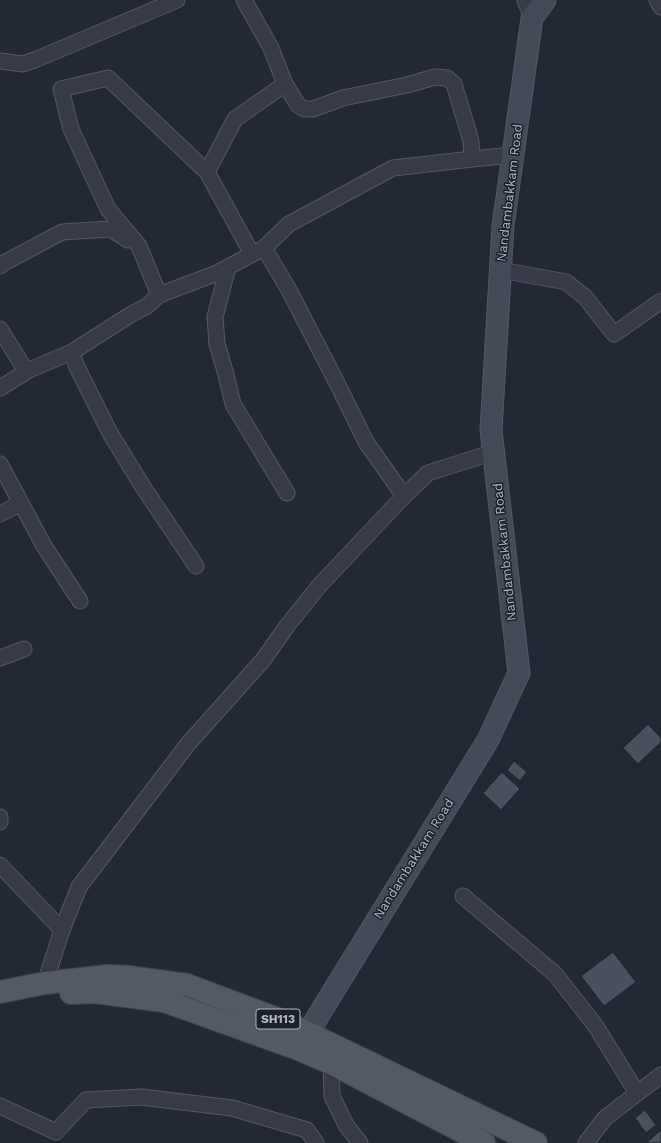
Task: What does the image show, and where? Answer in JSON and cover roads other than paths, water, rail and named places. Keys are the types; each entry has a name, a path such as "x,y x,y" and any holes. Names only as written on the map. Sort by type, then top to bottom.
{"main road":[{"name":"SH113","path":"0,992 45,983 108,976 129,977 187,985 283,1021 303,1041"},
{"name":"SH113","path":"0,1004 46,993 96,992 164,1001 303,1041 536,1143"},
{"name":"SH113","path":"335,1056 484,1143"}],"street":[{"path":"0,61 23,64 177,0"},
{"path":"244,0 271,48 285,84 298,105 304,109 313,109 344,98 407,85 435,77 447,78 454,84 472,141 472,159"},
{"name":"Nandambakkam Road","path":"303,1041 488,740 519,673 491,430 503,226 513,156 528,9 545,0"},
{"path":"657,0 661,7"},
{"path":"159,295 139,246 108,209 71,129 61,89 108,78 208,172 258,251 288,290 332,373 366,442 404,496"},
{"path":"208,172 235,119 285,84"},
{"path":"0,388 26,372 72,352 147,306 159,295 217,273 258,251 289,224 393,168 513,156"},
{"path":"0,266 62,232 111,229 139,246"},
{"path":"228,267 215,317 217,344 226,370 233,404 287,493"},
{"path":"501,270 566,282 585,297 614,334 660,305"},
{"path":"0,330 26,372"},
{"path":"72,352 76,365 110,433 143,487 196,566"},
{"path":"45,983 62,930 79,887 188,744 263,660 287,626 319,586 404,496 428,473 494,452"},
{"path":"0,464 44,546 80,601"},
{"path":"0,514 21,503"},
{"path":"0,658 24,649"},
{"path":"0,817 0,822"},
{"path":"0,865 62,930"},
{"path":"463,896 555,974 595,1025 637,1093"},
{"path":"335,1056 332,1096 346,1125 360,1143"},
{"path":"586,1143 605,1118 661,1075"},
{"path":"0,1106 56,1132 86,1100 141,1097 232,1108 306,1130 316,1143"}]}
